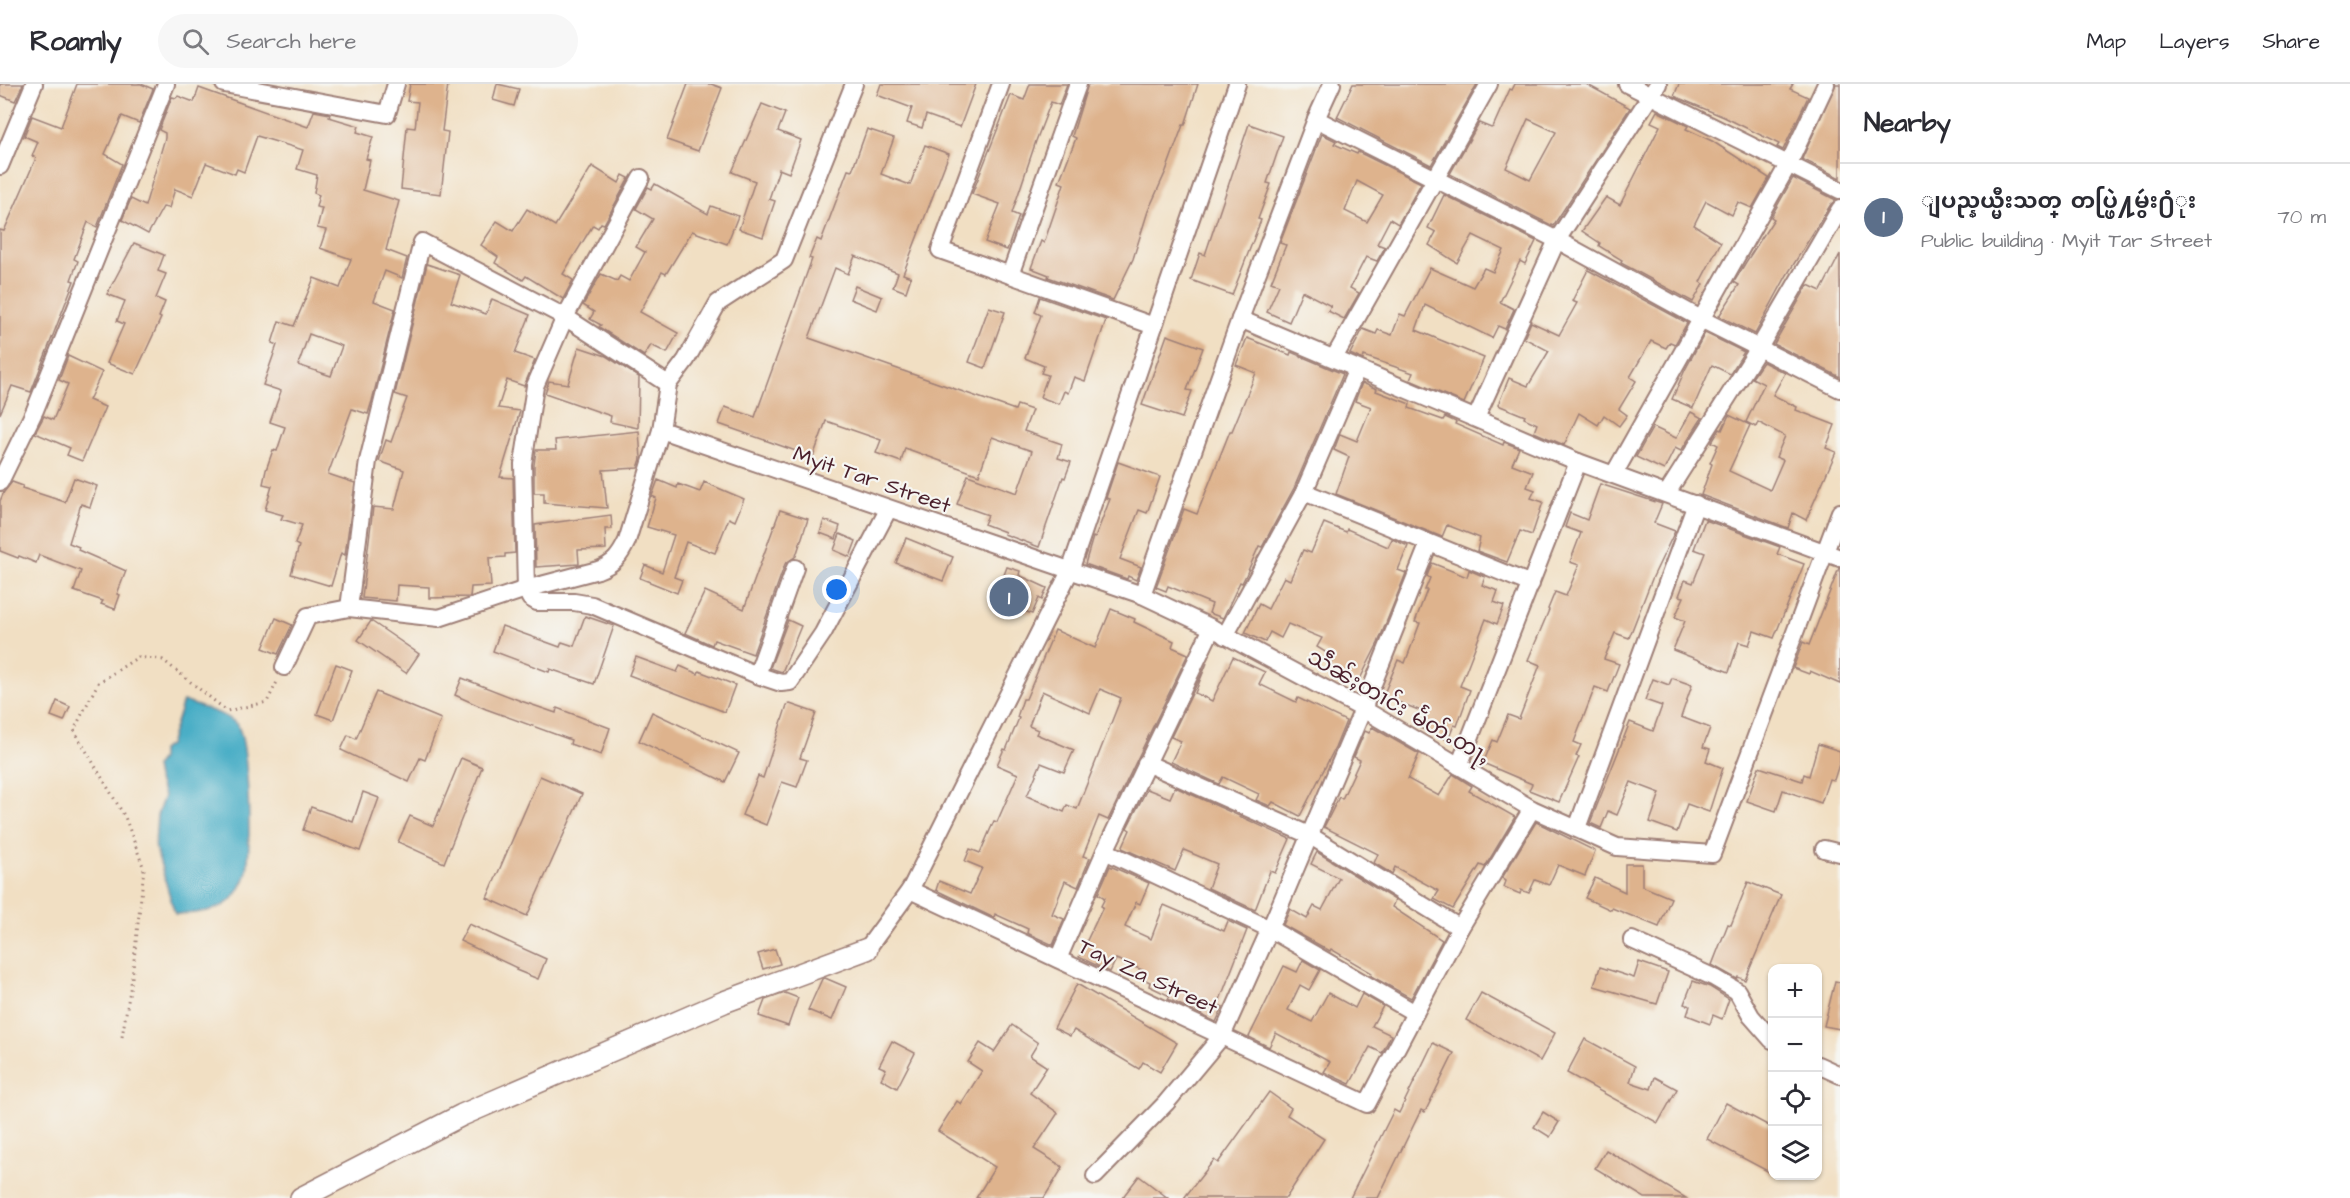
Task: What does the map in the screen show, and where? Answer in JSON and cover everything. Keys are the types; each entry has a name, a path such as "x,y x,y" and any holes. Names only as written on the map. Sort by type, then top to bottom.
{"street":[{"path":"0,166 34,84"},
{"path":"0,482 35,410 166,84"},
{"path":"224,84 387,114 396,84"},
{"path":"284,667 308,616 349,608 439,618 526,589 598,570 609,566 620,557 661,430 668,384 686,360 718,303 784,260 854,84"},
{"path":"1001,84 940,250 1154,326"},
{"path":"1010,275 1078,84"},
{"path":"302,1198 462,1115 724,1002 867,950 910,890 1070,571 1237,84"},
{"path":"1142,596 1240,319 1316,118 1332,84"},
{"path":"1334,358 1489,84"},
{"path":"1627,84 1654,90 1788,165 1840,190"},
{"path":"1614,474 1788,165 1826,84"},
{"path":"1476,418 1557,240 1654,90"},
{"path":"1316,118 1557,240 1701,319 1840,389"},
{"path":"641,178 565,317 535,387 524,464 526,589 530,598 534,601 592,605 757,675 781,683 790,682 823,633 888,510"},
{"path":"1667,493 1758,348 1840,209"},
{"path":"349,608 368,461 422,242 565,317 668,384"},
{"path":"1240,319 1578,462 1833,556 1840,512"},
{"path":"1058,959 1146,763 1218,632 1304,492 1357,369"},
{"name":"Myit Tar Street","path":"661,430 1070,571"},
{"path":"1459,766 1578,462"},
{"path":"1304,492 1531,584"},
{"path":"1577,828 1696,504"},
{"path":"1095,1176 1166,1103 1222,1036 1364,709 1430,543"},
{"name":"သဵၼ်ႈတၢင်း မႅတ်ႉတႃႇ","path":"1070,571 1142,596 1218,632 1364,709 1532,809 1617,847 1712,854 1833,556"},
{"path":"757,675 795,568"},
{"path":"1146,763 1309,835 1460,928"},
{"path":"1105,851 1270,929 1415,1012 1460,928 1532,809"},
{"name":"Tay Za Street","path":"910,890 1367,1104 1415,1012"},
{"path":"1632,940 1715,978 1737,991 1751,1016 1768,1035"},
{"path":"1822,1067 1840,1075"}],"path":[{"path":"122,1036 132,978 144,869 125,817 74,730 98,683 138,657 163,660 227,711 267,702 284,667"}],"water":[{"path":"183,701 220,714 237,725 241,735 247,774 249,845 246,875 232,899 220,907 198,913 175,914 155,845 157,816 164,796 155,767 161,759 161,750 169,745"}],"building":[{"path":"0,84 23,84 15,101 0,95"},
{"path":"77,84 141,84 153,89 139,123 122,116 105,154 122,164 97,227 88,222 74,259 78,261 71,280 74,281 31,392 12,386 0,414 0,230 4,231 36,158 32,156 38,142 24,136 32,116 61,127"},
{"path":"410,84 448,84 442,131 448,132 441,194 401,189 407,127 415,128 418,102 407,101"},
{"path":"497,84 519,89 514,106 493,100"},
{"path":"688,84 711,84 722,88 698,151 667,140"},
{"path":"881,84 976,84 960,127 926,115 922,128 907,123 912,108 877,95"},
{"path":"1030,84 1067,84 1059,105 1051,102 1036,141 1012,213 1019,216 1007,250 985,242 1000,204 972,194 1011,95 1024,100"},
{"path":"1088,84 1198,84 1185,125 1183,125 1148,211 1133,259 1113,300 1048,277 1049,275 1031,268 1041,241 1044,243 1064,184 1059,182 1076,138 1072,136"},
{"path":"1353,84 1477,84 1431,165 1337,117"},
{"path":"1515,84 1586,84 1630,108 1553,226 1450,174 1479,123 1493,127 1510,89 1512,90","holes":["1528,119 1556,132 1530,180 1506,168"]},
{"path":"1679,84 1793,84 1790,89 1808,97 1783,150 1777,147 1779,144 1674,96"},
{"path":"1836,84 1840,84 1840,178 1802,159"},
{"path":"199,88 308,127 314,111 330,114 329,117 359,126 357,132 373,137 366,159 370,160 363,190 399,201 386,250 407,258 402,278 385,271 374,301 395,309 372,401 368,414 352,409 328,474 355,483 345,555 341,553 331,586 291,574 299,546 295,544 302,525 281,519 283,515 265,510 272,486 263,484 266,470 273,450 277,451 285,427 270,422 281,391 263,385 277,345 272,343 279,321 294,326 314,278 340,288 351,259 320,248 326,230 317,228 322,208 316,207 319,195 314,193 317,175 297,169 303,150 257,136 244,172 237,169 235,174 206,163 193,196 175,189 169,208 163,207 148,234 122,220 131,199 145,206 165,138 165,133 159,130 172,97 178,96 194,102","holes":["309,334 342,346 331,376 298,365"]},
{"path":"762,104 785,113 778,131 801,140 789,173 779,169 769,199 775,201 763,237 739,229 755,181 732,172"},
{"path":"1657,111 1688,126 1686,129 1712,141 1769,178 1752,208 1738,202 1732,215 1706,201 1694,225 1721,242 1700,282 1703,284 1693,302 1621,263 1622,260 1599,246 1600,243 1582,231 1606,197 1620,205 1660,126 1651,122"},
{"path":"1249,124 1283,136 1267,183 1271,184 1258,219 1261,220 1232,295 1191,280 1200,253 1205,255"},
{"path":"867,129 894,138 881,174 910,185 925,145 949,154 903,274 911,277 906,292 893,287 898,273 855,256 848,274 835,268 809,338 1015,410 1017,405 1032,410 1024,431 1062,444 1058,458 1071,462 1065,478 1063,477 1039,547 984,524 988,515 957,504 968,475 1017,493 1032,451 992,437 979,475 905,448 901,462 876,453 881,440 826,421 813,457 719,424 725,407 755,417 812,259 809,258 817,239 821,241 848,170 852,171"},
{"path":"1322,134 1336,141 1334,144 1357,154 1358,152 1421,183 1398,224 1390,219 1377,244 1385,247 1377,261 1366,257 1350,288 1359,293 1344,319 1328,311 1331,306 1302,291 1289,322 1267,312 1279,285 1271,282 1286,245 1280,243","holes":["1357,181 1383,195 1367,222 1345,211"]},
{"path":"592,166 619,183 623,175 629,178 604,224 601,223 598,228 593,225 563,274 573,280 563,299 526,276 523,280 495,263 498,257 481,245 497,221 513,231 527,209 555,226"},
{"path":"1793,178 1836,200 1831,204 1787,275 1755,334 1719,316 1739,285 1734,282 1774,219 1771,217"},
{"path":"655,184 708,214 711,206 738,216 727,244 692,231 666,274 662,272 640,312 678,333 667,353 651,345 644,356 599,327 601,325 590,319 594,312 583,305 601,274 617,281 620,276 629,281 645,252 636,247 653,219 636,209 648,187 652,189"},
{"path":"1444,195 1536,241 1525,264 1520,261 1500,302 1514,309 1505,329 1498,326 1492,338 1425,305 1416,330 1484,358 1464,403 1410,380 1413,373 1364,356 1363,360 1350,354 1363,329 1376,334 1378,330 1392,335 1400,314 1405,316 1430,268 1473,287 1484,268 1493,272 1504,250 1473,235 1457,263 1429,245 1436,232 1428,228"},
{"path":"134,243 164,255 158,271 166,274 156,298 165,302 159,317 161,318 135,374 107,363 124,324 117,321 125,301 107,294"},
{"path":"1840,254 1840,377 1774,344 1808,285 1821,291"},
{"path":"427,264 460,275 451,302 486,314 492,299 530,315 515,353 535,360 524,386 507,380 498,408 520,411 500,477 513,478 515,553 505,554 505,557 489,558 491,586 471,587 470,597 429,598 429,587 397,585 396,601 362,598 373,507 394,509 404,470 379,461 386,440 391,442 407,398 395,394"},
{"path":"1588,270 1687,323 1675,344 1670,342 1666,348 1651,341 1630,377 1636,381 1619,409 1627,415 1619,426 1604,415 1598,425 1579,413 1564,445 1534,432 1537,424 1524,418 1525,416 1498,405 1509,378 1528,386 1549,351 1524,338 1531,322 1559,335 1577,303 1572,301"},
{"path":"855,286 882,297 877,310 850,299"},
{"path":"1040,297 1106,320 1085,381 1074,377 1068,393 1064,391 1059,404 1040,397 1048,375 1041,373 1044,366 1025,358 1041,315 1035,312"},
{"path":"989,307 1005,312 985,368 969,362"},
{"path":"1705,333 1744,352 1730,374 1712,365 1693,408 1672,399"},
{"path":"1167,335 1203,348 1187,390 1192,391 1182,418 1142,405"},
{"path":"1247,338 1290,355 1291,352 1343,374 1294,488 1262,547 1259,546 1223,618 1209,613 1212,604 1168,586 1166,591 1156,587 1184,509 1197,514 1256,373 1236,365"},
{"path":"579,347 606,356 639,377 638,428 610,422 611,416 545,393 549,381 568,384"},
{"path":"68,356 102,372 89,400 105,407 82,461 67,455 70,448 35,433 44,416 53,420 68,384 59,380"},
{"path":"1763,362 1785,373 1773,395 1797,407 1796,410 1835,425 1826,448 1836,452 1806,520 1793,513 1788,528 1701,495 1718,445 1712,442 1720,429 1722,430 1729,415 1750,425 1729,471 1770,490 1783,460 1776,457 1785,436 1758,422 1756,427 1746,422 1764,384 1752,378"},
{"path":"1362,383 1410,404 1409,408 1443,420 1445,417 1456,422 1455,424 1503,445 1504,442 1519,448 1512,464 1533,472 1527,487 1535,490 1531,498 1543,502 1532,535 1520,531 1507,562 1477,551 1480,538 1447,525 1442,537 1336,494 1349,457 1334,450 1340,434 1357,441 1371,407 1355,401"},
{"path":"1691,412 1702,418 1681,451 1675,448 1664,470 1636,457 1653,427 1676,438"},
{"path":"639,431 641,459 638,468 603,470 607,508 544,503 544,493 534,493 536,450 556,450 555,440"},
{"path":"1118,462 1160,477 1147,513 1139,510 1120,559 1141,567 1136,580 1085,564 1093,537 1095,538 1110,499 1106,498"},
{"path":"74,478 97,486 90,507 81,504 69,543 79,547 78,550 126,571 117,594 120,595 115,609 101,604 103,601 74,591 81,571 39,555 36,563 0,551 0,501 12,482 23,486 22,488 65,502"},
{"path":"658,480 677,488 678,484 700,492 704,482 744,499 735,521 729,518 715,553 686,542 674,577 682,580 677,593 640,578 645,565 662,572 674,535 647,527 656,498 652,496"},
{"path":"1600,484 1662,504 1654,523 1675,531 1652,579 1629,638 1615,633 1604,659 1619,664 1608,692 1595,687 1574,742 1581,745 1576,756 1579,757 1559,802 1529,790 1532,784 1483,763 1493,740 1497,742 1508,715 1519,719 1540,665 1528,660 1555,592 1566,596 1579,565 1570,562 1581,533 1565,527 1570,513 1587,520"},
{"path":"780,510 808,519 796,556 785,564 753,654 714,640 712,645 685,633 705,591 744,609"},
{"path":"611,515 612,529 605,529 606,549 578,550 579,564 536,567 535,525"},
{"path":"824,520 840,526 836,539 820,533"},
{"path":"1705,520 1780,547 1777,554 1804,564 1774,638 1754,631 1749,645 1739,642 1729,672 1673,650 1685,621 1675,617 1684,597 1679,596 1685,580 1693,583 1705,553 1694,549"},
{"path":"1324,523 1346,532 1347,529 1388,547 1392,539 1408,546 1398,570 1406,573 1378,643 1358,683 1329,668 1335,658 1317,647 1322,638 1288,624 1281,638 1270,632 1265,642 1245,633 1259,604 1268,609 1284,577 1290,580 1303,550 1311,553"},
{"path":"840,534 856,541 850,557 834,550"},
{"path":"906,538 953,557 943,581 896,563"},
{"path":"1432,563 1467,577 1469,570 1485,577 1482,585 1498,591 1494,602 1504,606 1497,624 1486,619 1460,686 1470,690 1457,726 1454,725 1448,740 1420,728 1425,714 1421,711 1383,696 1398,660 1405,663 1420,623 1415,622 1427,590 1425,590 1430,578 1427,576"},
{"path":"1007,567 1020,571 1019,575 1047,588 1042,600 1039,598 1032,614 995,599"},
{"path":"1839,568 1840,684 1810,671 1809,674 1793,668 1803,642 1809,645"},
{"path":"1111,609 1135,619 1134,622 1174,641 1172,647 1188,654 1108,820 1099,816 1083,856 1090,858 1078,887 1065,881 1052,914 1064,919 1053,945 1027,933 1028,929 995,914 994,918 936,890 939,881 970,894 982,868 965,861 970,849 980,853 994,821 997,822 1018,774 997,765 1004,749 1006,750 1019,718 1017,717 1023,699 1026,699 1055,630 1095,648","holes":["1100,689 1121,698 1077,809 1067,805 1064,812 1027,796 1041,763 1064,772 1074,750 1036,734 1038,730 1029,726 1042,691 1090,713"]},
{"path":"585,616 614,626 594,684 550,669 549,672 493,651 502,626 560,647 562,642 574,646"},
{"path":"276,618 292,625 278,654 263,648"},
{"path":"788,620 801,626 782,672 770,668"},
{"path":"371,621 419,654 406,673 358,640"},
{"path":"636,657 677,672 680,666 698,674 699,671 735,685 725,712 629,675"},
{"path":"1233,657 1265,672 1259,684 1296,702 1298,698 1346,721 1335,748 1300,816 1273,802 1270,806 1256,800 1259,794 1223,777 1219,784 1171,762 1181,741 1171,737 1207,663 1195,693 1212,701"},
{"path":"336,664 352,670 333,720 317,714"},
{"path":"462,678 556,713 557,708 610,728 601,755 570,744 571,740 486,709 455,695"},
{"path":"1672,678 1692,685 1681,717 1710,728 1703,747 1710,749 1706,761 1723,768 1709,812 1687,804 1677,832 1650,822 1660,793 1631,782 1617,815 1608,811 1601,828 1590,823 1630,722 1653,731 1662,706 1645,700 1653,679 1669,685"},
{"path":"376,692 441,719 425,760 420,758 409,782 341,750 348,735 356,739"},
{"path":"57,701 70,707 64,721 51,716"},
{"path":"787,705 816,713 800,758 807,760 797,787 782,782 766,825 742,815 758,776 763,778"},
{"path":"652,712 739,753 725,782 639,741"},
{"path":"1372,727 1419,754 1408,779 1439,796 1453,774 1472,786 1469,791 1515,817 1485,867 1480,865 1453,909 1434,899 1439,891 1395,867 1392,874 1374,863 1378,854 1324,827 1339,797 1342,799 1360,760 1354,757 1365,731 1369,733"},
{"path":"1818,744 1840,751 1840,761 1834,780 1829,779 1821,803 1783,790 1776,811 1747,801 1759,767 1802,781 1804,774 1809,776"},
{"path":"461,758 482,767 444,863 398,842 410,816 433,826"},
{"path":"540,776 582,794 527,916 487,898"},
{"path":"1175,787 1290,839 1275,873 1270,871 1255,910 1208,888 1217,864 1184,850 1175,871 1122,848 1130,830 1127,828 1147,789 1170,798"},
{"path":"363,792 379,798 360,851 303,830 311,807 353,822"},
{"path":"1536,822 1595,851 1585,876 1558,865 1549,885 1535,880 1529,893 1521,890 1520,894 1504,887 1506,881 1502,878"},
{"path":"1317,852 1395,900 1392,907 1442,940 1411,998 1371,976 1372,973 1331,949 1330,951 1283,925 1290,909 1307,919 1314,906 1322,910 1339,878 1311,864"},
{"path":"1625,864 1642,864 1642,886 1671,898 1659,927 1585,898 1595,878 1625,892"},
{"path":"1110,866 1149,883 1140,904 1136,902 1125,927 1151,939 1164,905 1224,931 1228,921 1247,930 1218,1005 1223,1007 1216,1022 1168,999 1170,996 1149,986 1150,982 1139,977 1142,970 1116,959 1110,972 1079,957 1103,907 1101,906 1105,898 1098,894"},
{"path":"1748,882 1781,895 1745,980 1738,977 1737,979 1712,965"},
{"path":"469,924 546,959 538,979 460,941"},
{"path":"775,949 780,964 763,969 758,954"},
{"path":"1303,960 1320,970 1309,990 1300,985 1288,1010 1312,1022 1328,993 1355,1008 1362,994 1383,1006 1372,1026 1391,1035 1382,1053 1370,1047 1350,1084 1324,1072 1330,1062 1276,1033 1269,1047 1249,1037 1284,966 1297,972"},
{"path":"1639,962 1668,972 1657,1004 1594,986 1600,967 1634,978"},
{"path":"825,978 846,987 832,1020 808,1010 822,979"},
{"path":"1693,981 1710,987 1729,999 1722,1019 1713,1015 1710,1024 1687,1015 1690,1006 1684,1004"},
{"path":"1835,981 1840,982 1840,1029 1824,1026"},
{"path":"1077,984 1177,1043 1160,1072 1143,1062 1139,1069 1074,1030 1070,1036 1054,1028"},
{"path":"785,993 798,998 788,1026 759,1016 765,1000"},
{"path":"1481,993 1555,1033 1540,1061 1466,1020"},
{"path":"1012,1025 1038,1043 1030,1056 1047,1067 1030,1093 1058,1113 1034,1149 1063,1167 1044,1198 976,1198 995,1167 938,1131 957,1101 961,1104 982,1071 968,1062 980,1043 994,1052"},
{"path":"1585,1039 1635,1066 1630,1082 1651,1089 1655,1077 1677,1089 1658,1123 1567,1073"},
{"path":"892,1041 915,1053 897,1088 881,1079 886,1069 879,1066"},
{"path":"1433,1043 1454,1053 1425,1112 1421,1110 1378,1198 1350,1198 1394,1110 1399,1113"},
{"path":"1269,1092 1291,1108 1287,1115 1324,1139 1286,1198 1184,1198 1214,1160 1218,1163"},
{"path":"1726,1103 1768,1125 1768,1171 1707,1139"},
{"path":"1543,1112 1559,1122 1550,1137 1534,1127"},
{"path":"1606,1150 1686,1198 1645,1198 1595,1168"},
{"path":"1139,1176 1168,1198 1122,1198"}],"place":[{"name":"ျပည္နယ္မီးသတ္ တပ္ဖြဲ႔မွဴး႐ံုး","path":"1009,597"}]}
